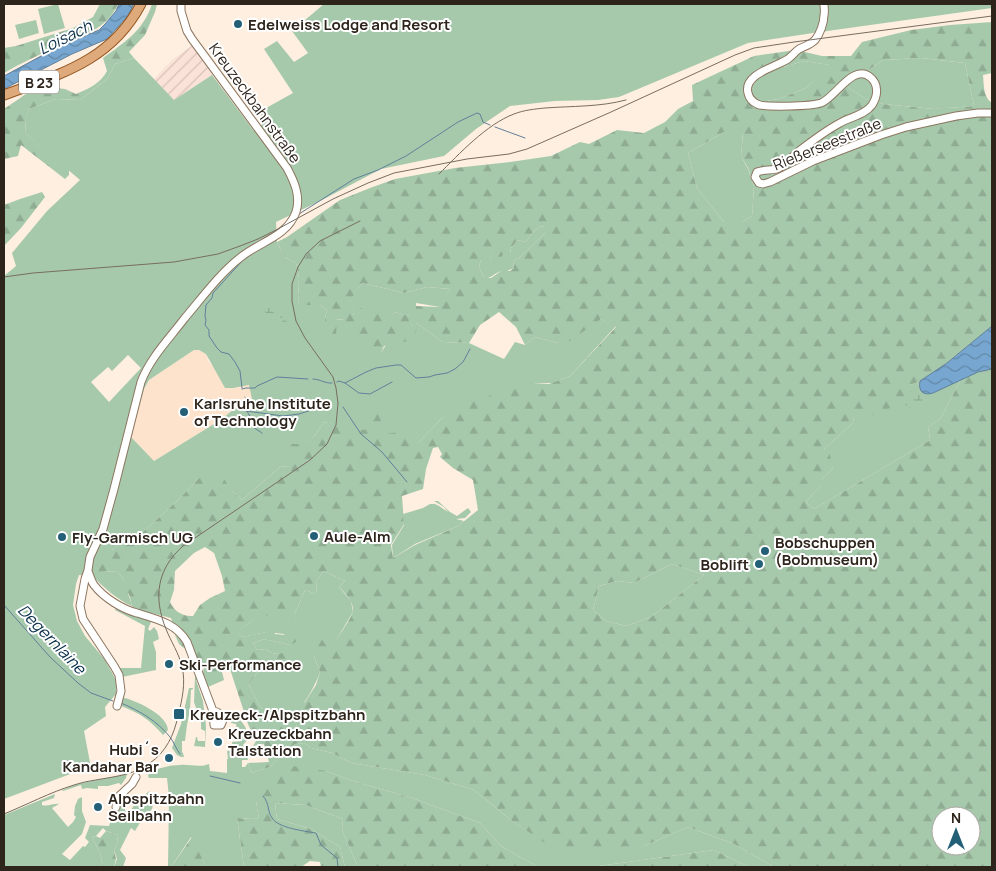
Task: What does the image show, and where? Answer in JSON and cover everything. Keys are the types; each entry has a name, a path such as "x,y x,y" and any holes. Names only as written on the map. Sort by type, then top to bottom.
{"main road":[{"name":"B 23","path":"4,95 92,58 124,30 135,16 141,4"}],"street":[{"name":"Kreuzeckbahnstraße","path":"117,706 121,691 119,675 83,619 80,606 90,557 103,529 130,430 138,392 147,368 191,311 243,255 281,232 296,212 297,202 295,184 287,168 187,31 181,11 181,4"},
{"name":"Rießerseestraße","path":"824,4 824,16 816,39 788,59 752,78 748,86 751,100 758,105 791,106 819,104 827,100 848,79 858,74 864,74 874,82 877,90 876,98 863,113 841,122 821,134 778,169 757,172 755,177 759,183 770,182 813,161 906,127 956,116 992,113"},
{"path":"88,570 94,586 118,605 173,626 183,635 189,646 213,712"},
{"path":"116,807 117,798 132,784 136,777"}],"shaded area":[{"path":"197,42 217,70 174,100 153,80 172,60"},
{"name":"Karlsruhe Institute of Technology","path":"194,350 199,350 206,354 208,361 233,388 249,385 253,405 241,403 222,419 154,461 131,437 144,389 149,380"}],"green space":[{"path":"58,4 65,28 44,34 38,9"},
{"path":"100,4 118,4 107,20 92,31 4,73 4,48 73,28 93,17"},
{"path":"152,4 157,4 145,35 129,52 134,58 115,64 108,78 80,100 56,99 29,109 25,120 26,134 69,169 69,175 65,179 21,145 18,156 4,159 4,109 26,94 56,88 65,89 76,94 94,85 107,71 103,58 126,41 138,29 144,22"},
{"path":"324,4 992,4 992,8 748,43 619,97 510,106 476,129 444,156 381,169 276,222 277,242 284,257 296,263 299,278 298,305 320,305 327,310 325,318 345,320 380,354 386,345 412,327 409,316 394,312 393,319 354,315 348,302 362,283 404,293 427,287 450,289 440,307 416,303 416,323 443,342 469,343 504,359 515,342 525,345 535,337 558,343 601,319 616,326 570,376 552,383 533,383 442,418 418,443 386,434 324,422 289,466 280,467 242,500 232,491 199,478 143,532 133,532 112,550 104,572 117,571 124,580 132,606 116,597 92,576 79,575 73,605 77,621 85,636 105,660 116,680 116,694 105,707 106,716 84,731 92,773 73,773 4,799 4,276 16,266 12,253 47,211 80,180 26,134 25,119 29,109 56,99 80,100 108,78 115,64 134,58 174,100 212,75 254,131 265,122 259,112 293,93 264,49 277,41 294,62 308,53 292,31","holes":["194,350 199,350 206,354 225,388 249,385 253,404 241,403 222,419 154,461 131,437 144,389 149,380","128,355 141,368 109,402 91,382 108,367 112,371"]},
{"path":"36,20 39,33 19,39 15,25"},
{"path":"992,22 992,73 983,75 985,94 992,103 992,326 947,363 911,385 912,390 895,406 865,418 854,417 853,423 824,449 830,455 833,468 821,480 821,485 806,502 814,509 930,440 928,427 941,418 961,379 992,369 992,867 774,867 734,844 688,827 644,846 574,849 548,845 512,821 474,790 425,775 351,763 332,753 311,748 304,743 295,744 270,767 251,773 248,763 269,762 264,744 253,746 259,736 252,733 248,724 228,663 221,668 224,680 208,687 203,673 204,664 179,644 171,618 136,609 132,606 129,594 122,589 124,580 117,571 104,572 98,576 92,570 93,558 101,550 112,550 126,538 128,529 133,532 143,532 199,478 218,470 232,491 242,500 280,467 289,466 286,444 307,444 324,422 365,430 378,413 386,434 410,430 418,443 442,418 474,400 533,383 549,384 570,376 616,327 601,319 570,341 558,343 535,337 525,345 516,327 499,312 480,325 469,343 443,342 416,323 416,306 439,307 450,289 427,287 404,293 362,283 349,302 354,315 360,308 392,319 394,312 410,316 412,327 417,329 413,339 384,346 380,355 365,346 360,336 347,333 345,320 337,319 336,335 328,338 325,318 327,310 320,305 298,305 299,278 296,263 284,257 277,242 340,200 395,179 455,168 551,156 580,142 589,144 617,130 644,133 665,122 678,109 693,101 692,85 754,56 796,50 822,56 851,56 862,42 911,30","holes":["921,58 965,63 974,106 934,109 883,104 866,99 846,86 883,60","804,61 830,65 806,88 779,99 760,102 751,93 756,79 769,71","724,132 743,133 741,156 748,168 754,186 752,216 742,222 724,222 697,188 688,153","541,226 545,227 545,233 519,258 513,261 514,268 510,271 504,269 491,278 485,278 480,269 481,260 490,260 494,250 496,256 501,257 504,253 510,253 511,248 518,240 526,242 533,232","438,447 442,454 440,457 453,468 473,480 478,510 458,526 415,545 393,558 391,545 404,524 402,496 423,489 426,469 433,448","205,547 214,553 225,591 210,598 200,605 193,616 189,616 179,613 170,602 174,590 175,571 194,553","672,564 704,575 651,617 626,626 606,621 593,610 599,586 617,581 634,583","324,571 345,581 339,587 351,601 353,611 329,650 321,638 309,635 303,646 314,656 320,672 316,685 305,702 294,708 299,735 293,738 281,718 275,716 263,718 263,709 249,685 257,673 265,668 274,672 289,661 289,651 277,654 266,649 257,650 253,643 264,639 290,645 296,642 297,636 275,634 273,625 266,632 242,637 237,631 250,623 257,615 262,620 270,613 277,621 292,620 305,590 316,594 317,580"]},
{"path":"921,58 965,63 974,106 934,109 883,104 866,99 846,86 883,60"},
{"path":"804,61 831,65 806,88 779,99 760,102 751,93 756,79 769,71"},
{"path":"724,132 743,132 741,156 754,186 752,216 742,222 724,222 697,188 688,153"},
{"path":"42,192 45,197 4,246 4,205"},
{"path":"541,226 545,227 545,233 519,258 513,261 514,268 485,278 480,269 481,260 490,260 494,249 510,253 511,248 518,240 526,242 533,232"},
{"path":"247,305 286,311 292,320 283,325 283,318 276,318 265,312 251,310 246,307"},
{"path":"961,379 941,418 928,427 930,440 814,509 806,502 821,485 821,480 833,468 824,449 853,423 854,417 920,381 919,384 933,393"},
{"path":"915,384 923,401 921,404 909,408 906,405 899,405 912,390 911,385"},
{"path":"434,501 438,501 457,516 468,508 471,512 465,518 456,519 464,521 458,526 415,544 393,558 392,545 404,525 403,514 430,504 435,504 448,512"},
{"path":"672,564 704,575 651,617 626,626 606,621 593,610 599,586 617,581 634,583"},
{"path":"324,571 345,581 339,587 351,601 353,612 329,651 314,656 320,672 309,695 294,716 299,735 292,738 275,716 263,719 263,709 249,685 257,673 279,654 272,653 266,649 257,650 253,643 264,639 290,645 284,634 267,632 242,637 236,631 250,623 257,614 270,612 292,620 305,590 316,594 317,580"},
{"path":"116,608 140,618 141,616 154,620 154,623 151,622 148,629 150,631 154,627 159,639 153,642 156,652 156,670 122,677 120,668 141,668 145,626 115,610"},
{"path":"195,676 198,679 196,680 203,701 206,726 205,747 194,746 196,737 198,741 205,741 205,731 201,729 201,711 197,711 194,702"},
{"path":"189,688 193,689 191,690 185,741 182,741 184,757 181,757 172,748 181,724"},
{"path":"121,697 134,701 156,713 166,724 168,730 163,735 154,725 134,711 121,706"},
{"path":"229,713 240,720 247,731 248,739 243,745 248,760 242,760 242,767 245,767 248,763 251,773 270,767 295,744 304,743 311,748 332,753 351,763 425,775 474,790 512,821 549,845 644,846 688,827 734,844 774,867 749,867 714,850 592,867 538,867 501,846 480,823 412,798 326,771 256,801 259,818 237,818 244,867 206,867 191,837 171,867 168,867 169,797 167,778 149,778 149,773 160,768 172,766 202,766 209,764 210,771 227,773 227,751 233,750 232,742 242,741 240,730 237,730 236,724 231,723 230,716 225,715"},
{"path":"293,766 326,771 412,798 480,823 501,846 538,867 358,867 342,830 343,819 305,805 275,803 277,819 311,829 340,847 345,867 321,867 320,862 310,861 301,867 244,867 237,818 259,818 256,801 252,794 268,777"},
{"path":"127,774 121,785 119,783 98,786 98,789 82,789 81,785 62,790 77,784"},
{"path":"149,791 155,804 135,831 131,828 120,850 126,858 123,867 114,867 117,859 114,850 118,835 103,828 96,836 92,837 100,853 103,867 4,867 4,815 55,794 54,798 42,802 42,805 59,804 52,808 68,827 76,817 74,815 75,806 78,799 82,797 82,811 86,822 82,834 62,854 70,860 89,842 85,838 90,825 109,826 114,811 118,810 122,796 128,792 121,804 125,807 125,811 130,812 139,797 142,798"},
{"path":"275,803 305,805 343,819 342,830 358,867 345,867 340,847 311,829 277,819"},
{"path":"106,831 118,835 114,850 116,859 114,867 103,867 100,853 92,837 100,838"},
{"path":"192,837 206,867 171,867"},
{"path":"714,850 749,867 592,867"}],"water":[{"path":"119,4 134,4 127,17 107,39 72,54 4,89 4,76 56,48 99,30 116,11"},
{"path":"992,326 992,369 978,372 933,393 926,394 922,392 920,381 947,363"}],"waterway":[{"path":"299,214 354,179 406,156 458,122 477,113 480,114 483,122 490,125"},
{"path":"495,127 525,138"},
{"path":"242,388 240,371 229,354 221,352 209,336 209,330 205,325 205,316 206,305 212,298 213,293 243,260"},
{"path":"337,382 345,383 376,368 396,365 401,365 416,378 447,373 463,362 470,349"},
{"path":"242,389 255,388 277,377 308,379"},
{"path":"313,379 332,383"},
{"path":"345,383 359,393 370,394 392,382"},
{"path":"245,397 247,400 245,408 251,418 253,427 262,433"},
{"path":"246,411 283,416 299,414 324,406"},
{"path":"343,407 361,434 382,452 407,482"},
{"name":"Degernlaine","path":"4,605 50,657 78,683 91,693 113,701"},
{"name":"Degernlaine","path":"121,703 141,713 160,726 170,737 180,754"},
{"name":"Degernlaine","path":"210,776 240,783"},
{"name":"Degernlaine","path":"263,796 267,802 270,815 275,821 292,828 316,833 321,845 337,858 338,867"}],"railway":[{"path":"4,277 174,262 218,254 258,239 333,199 394,173 467,159 509,154 527,149 754,48 992,16"},
{"path":"439,174 484,132 514,114 533,109 596,105 626,100"},
{"path":"4,814 83,782 133,772 156,759 168,743 174,730 183,692 184,679 181,662 162,617 159,595 163,574 174,555 183,546 310,460 327,444 336,425 338,403 336,388 333,377 305,338 296,321 292,301 292,284 298,267 306,254 320,241 360,221"}],"place":[{"name":"Edelweiss Lodge and Resort","path":"238,24"},
{"name":"Karlsruhe Institute of Technology","path":"184,412"},
{"name":"Aule-Alm","path":"314,536"},
{"name":"Fly-Garmisch UG","path":"62,537"},
{"name":"Bobschuppen (Bobmuseum)","path":"765,551"},
{"name":"Boblift","path":"759,564"},
{"name":"Ski-Performance","path":"169,664"},
{"name":"Kreuzeck-/Alpspitzbahn","path":"179,714"},
{"name":"Kreuzeckbahn Talstation","path":"218,742"},
{"name":"Hubi´s Kandahar Bar","path":"169,758"},
{"name":"Alpspitzbahn Seilbahn","path":"98,807"}],"water label":[{"name":"Loisach","path":"65,37"}]}
